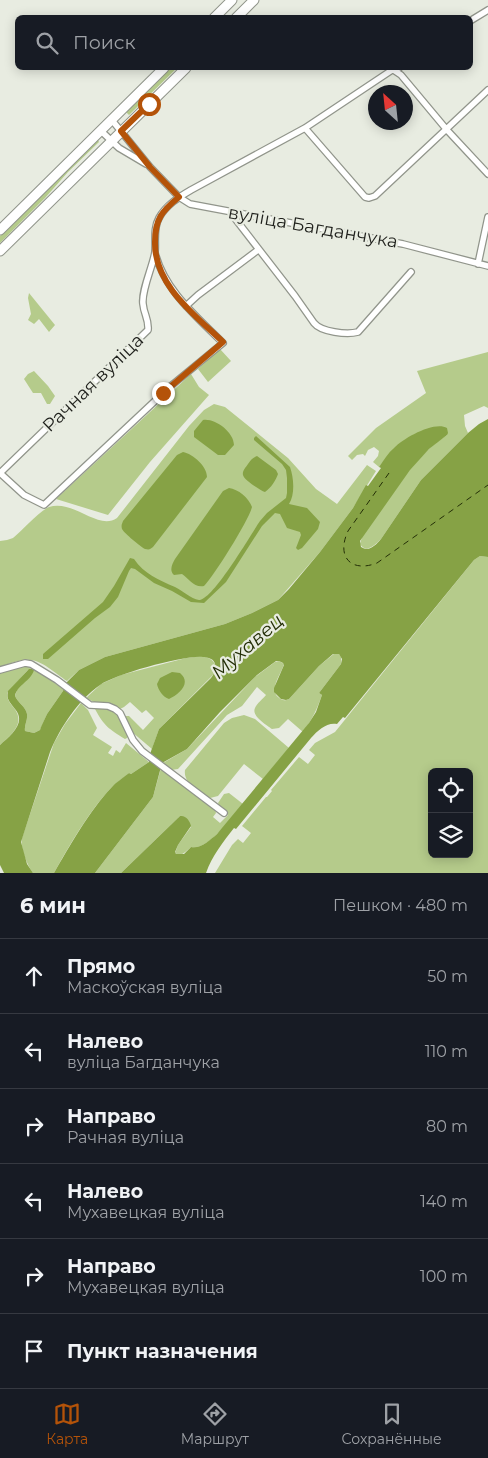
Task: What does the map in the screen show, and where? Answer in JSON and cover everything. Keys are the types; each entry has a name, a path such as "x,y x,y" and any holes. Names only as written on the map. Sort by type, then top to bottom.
{"main road":[{"path":"217,15 232,0"},
{"path":"239,15 254,0"},
{"path":"0,230 162,70"},
{"path":"0,251 184,70"}],"street":[{"path":"473,19 488,10"},
{"name":"Рачная вуліца","path":"0,474 148,330 149,322 142,303 154,253 154,232 165,210 179,197 305,128 390,70"},
{"path":"392,70 400,75 488,174"},
{"path":"305,128 364,197 369,198 374,196 447,130 488,90"},
{"name":"вуліца Багданчука","path":"111,119 150,167 179,197 190,204 403,244 488,266"},
{"name":"вуліца Багданчука","path":"100,130 120,148 150,167"},
{"path":"230,212 317,327 322,330 358,332 411,272"},
{"path":"478,264 488,217"},
{"path":"186,306 258,250"},
{"path":"0,474 24,495 44,505 172,385 223,342 186,306 164,278 154,253"},
{"path":"0,670 26,663 30,664 57,680 90,705 108,706 117,710 122,716 133,740 148,756 224,813"}],"shaded area":[{"path":"169,70 175,70 129,115 126,112"},
{"path":"98,140 99,142 0,243 0,236"},
{"path":"29,293 55,325 49,332 39,319 34,324 28,320 31,314"},
{"path":"220,349 231,361 208,382 198,369"},
{"path":"488,352 488,408 484,406 464,415 468,433 421,480 381,539 370,548 362,547 360,544 362,537 400,482 422,456 447,435 435,427 415,434 396,446 379,467 373,462 378,456 379,451 374,447 368,450 365,456 363,454 357,455 352,460 348,456 376,428 426,393 417,371"},
{"path":"34,371 55,396 50,404 47,404 41,393 33,393 24,379"},
{"path":"191,374 199,387 209,395 150,462 108,515 56,499"},
{"path":"214,404 225,407 288,458 316,489 337,504 367,465 376,471 353,508 320,552 278,600 225,624 105,657 79,670 67,681 47,666 35,661 21,660 0,667 0,541 13,538 35,517 49,507 67,507 102,521 110,521 117,518 189,426 204,410"},
{"path":"480,556 488,557 488,873 215,873 232,845 238,839 243,843 251,833 242,826 299,757 308,764 315,755 309,750 315,743 335,732 474,560"},
{"path":"335,653 341,657 341,664 319,693 322,695 318,705 312,719 303,732 288,719 279,728 272,729 260,720 254,711 257,704 266,695 257,687 242,706 227,715 178,769 171,770 163,763 187,749 255,677 275,662 279,661 284,664 276,681 275,690 278,697 285,700 289,699 319,666"},
{"path":"202,656 214,662 216,667 214,674 159,729 152,749 132,732 125,719 126,716 129,716 143,730 154,718 146,710 142,713 130,702 120,709 86,698 101,684 121,675 186,658"},
{"path":"28,665 63,689 63,691 47,714 40,730 34,733 25,731 26,712 15,696 31,668 27,671 7,693 8,700 17,713 18,724 9,737 0,745 0,672"},
{"path":"81,703 88,710 97,728 93,735 112,747 108,753 113,756 116,750 120,753 126,743 149,762 131,774 129,773 103,797 80,829 54,873 33,873 24,856 22,838 54,743 65,724"},
{"path":"97,707 113,710 119,715 128,736 127,738 125,739 107,727 95,709"},
{"path":"244,715 255,719 289,748 263,779 244,764 218,796 210,798 189,783 185,770 224,723 232,718"},
{"path":"161,768 215,809 216,813 213,817 220,823 228,815 220,808 218,803 224,794 229,793 243,804 220,832 205,844 191,847 179,855 175,853 178,845 191,827 180,816 121,873 95,873 153,797"}],"water":[{"name":"Мухавец","path":"488,419 488,557 480,556 474,560 345,718 343,717 337,724 323,727 311,738 236,829 234,828 230,833 215,855 206,873 121,873 180,816 184,816 191,826 178,845 176,854 184,854 191,847 202,845 217,834 309,723 316,712 322,695 319,693 341,664 342,659 339,654 333,654 319,666 286,700 281,699 274,692 284,665 283,663 276,661 257,675 187,749 162,763 153,797 95,873 54,873 95,807 120,780 149,762 159,729 211,678 216,666 207,657 181,659 135,671 100,685 84,698 70,715 50,752 21,842 27,864 33,873 4,873 0,865 0,745 16,729 19,719 8,698 8,691 29,669 34,670 18,689 15,696 26,712 25,731 34,733 40,730 47,714 63,691 65,684 79,670 105,657 225,624 278,600 320,552 353,508 366,485 368,486 392,450 419,432 441,426 447,428 447,435 429,449 410,470 360,541 361,547 369,549 374,546 381,539 421,480 468,433"},
{"path":"203,420 213,421 231,435 234,445 225,455 218,455 194,437 194,431"},
{"path":"256,436 290,467 293,486 289,504 307,508 320,522 318,529 302,548 298,550 296,548 301,535 300,532 287,528 280,514 275,513 262,526 226,582 204,603 191,602 154,583 131,568 118,597 110,607 48,659 43,659 43,654 103,602 130,558 134,559 142,569 152,576 196,599 199,600 205,597 213,589 260,521 286,498 286,470 282,464 254,440"},
{"path":"183,452 199,461 205,469 207,477 153,547 145,549 123,531 123,521 177,455"},
{"path":"257,456 276,470 278,474 273,484 265,492 249,482 243,475 248,464"},
{"path":"229,488 243,494 252,507 245,523 223,560 204,586 194,584 182,574 174,575 171,569 175,559 223,491"},
{"path":"172,672 180,673 185,681 183,688 169,699 161,693 157,684 160,678"}],"ferry route":[{"path":"389,473 348,531 345,540 345,555 353,564 368,566 377,563 488,485"}],"route":[{"path":"149,104 121,131 150,167 179,197 165,210 154,232 154,253 158,266 174,293 223,342 163,393"}]}
